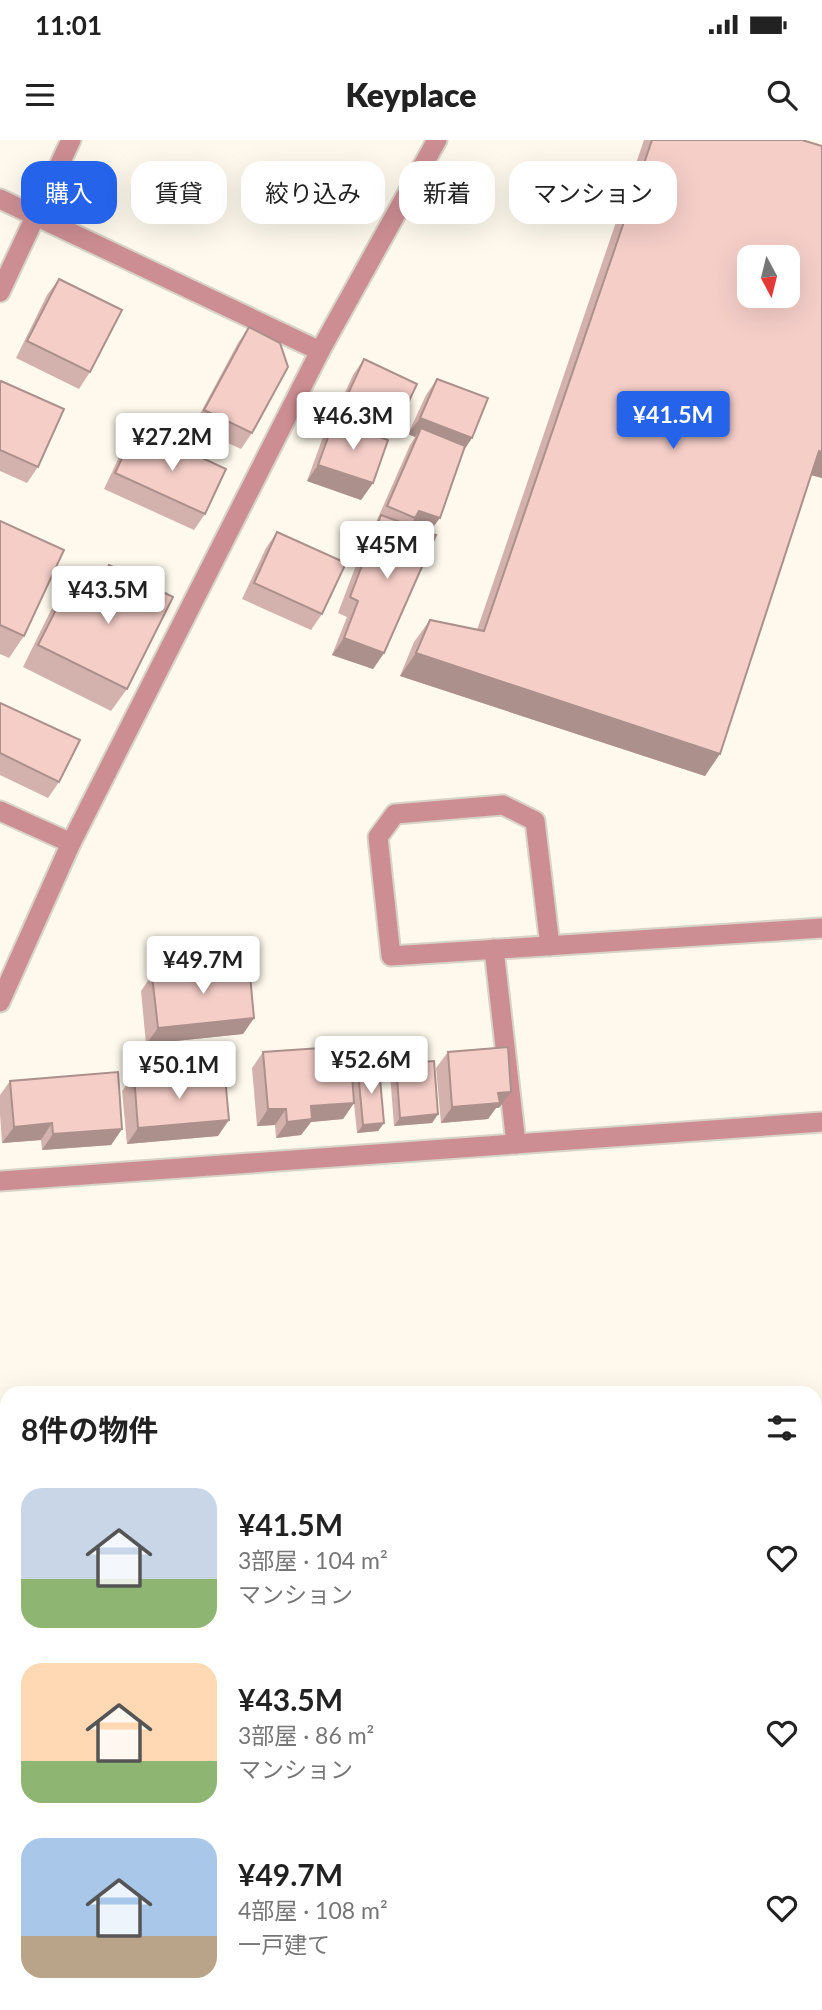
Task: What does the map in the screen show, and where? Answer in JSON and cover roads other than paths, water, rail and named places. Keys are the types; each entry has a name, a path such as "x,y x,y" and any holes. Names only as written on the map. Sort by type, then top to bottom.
{"street":[{"path":"61,161 71,140"},
{"path":"0,1002 71,843 320,351 438,140"},
{"path":"0,199 21,208"},
{"path":"0,292 32,224"},
{"path":"55,224 320,351"},
{"path":"550,946 535,821 503,805 395,814 378,837 391,956 550,946 822,928"},
{"path":"0,811 71,843"},
{"path":"494,949 516,1143"},
{"path":"0,1181 822,1122"}]}
